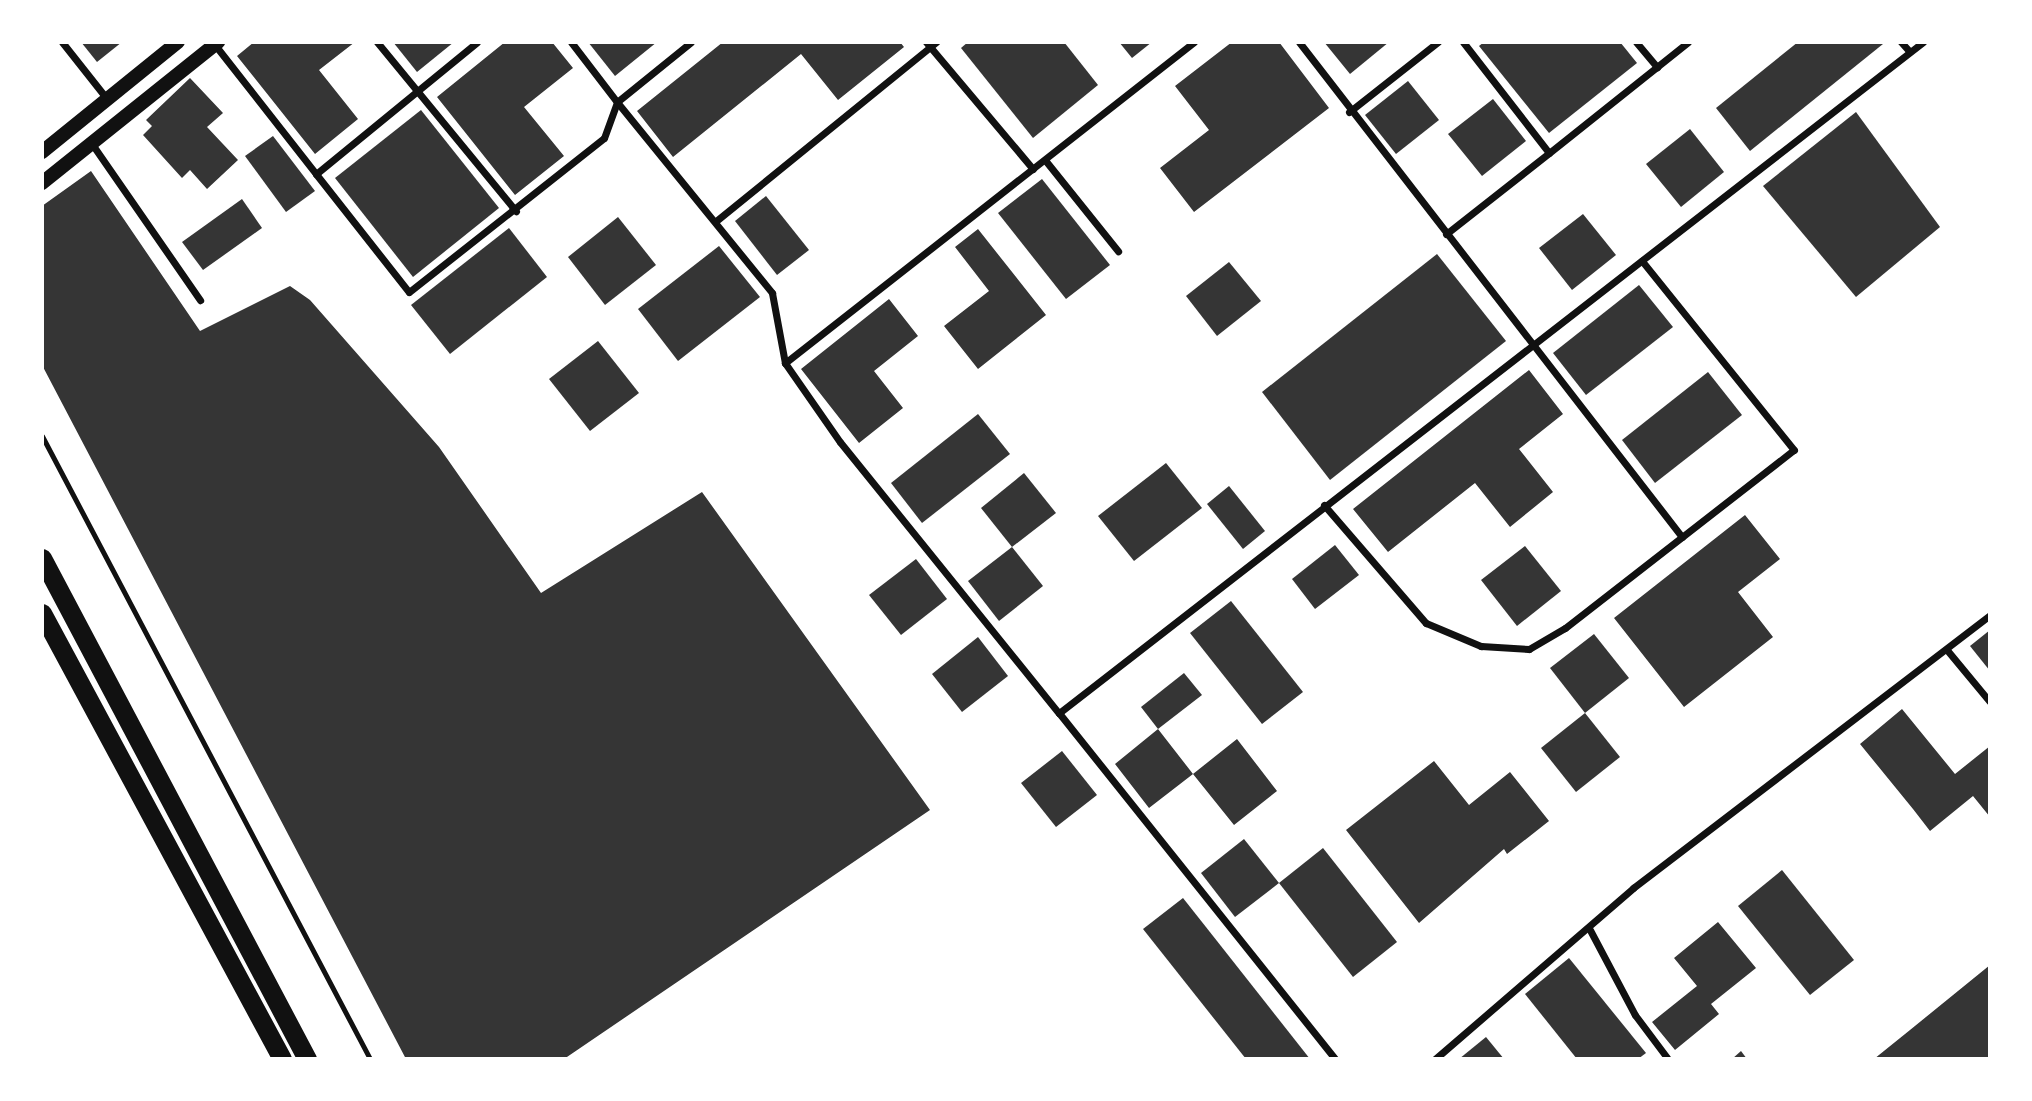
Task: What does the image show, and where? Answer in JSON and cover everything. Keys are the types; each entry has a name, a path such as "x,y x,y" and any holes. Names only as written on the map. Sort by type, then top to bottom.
{"highway":[{"path":"42,558 307,1059"},
{"path":"42,613 282,1059"}],"main road":[{"path":"42,152 178,42"},
{"path":"42,183 217,43"}],"street":[{"path":"62,42 107,99"},
{"path":"377,42 516,211"},
{"path":"316,174 477,42"},
{"path":"571,42 772,293 785,363 840,442 1335,1059"},
{"path":"217,43 410,292 516,211 604,138 617,102 691,42"},
{"path":"785,363 1194,42"},
{"path":"1300,42 1349,112 1682,537"},
{"path":"1349,112 1438,42"},
{"path":"1463,42 1549,153"},
{"path":"1636,42 1657,67"},
{"path":"1446,234 1688,42"},
{"path":"1901,42 1910,52"},
{"path":"1059,713 1923,42"},
{"path":"716,222 931,44 1033,169"},
{"path":"92,144 200,300"},
{"path":"1045,160 1118,251"},
{"path":"1324,505 1426,623 1481,646 1529,649 1682,537 1794,450 1642,261"},
{"path":"1435,1059 1590,930 1633,888 1990,615"},
{"path":"1947,650 1990,702"},
{"path":"1590,930 1635,1015 1668,1059"}],"lane":[{"path":"42,436 370,1059"}],"building":[{"path":"81,42 122,42 97,62"},
{"path":"254,42 355,42 319,70 358,119 315,154 237,56"},
{"path":"393,42 454,42 417,72"},
{"path":"505,42 552,42 573,68 524,107 564,156 515,195 437,97"},
{"path":"588,42 657,42 615,76"},
{"path":"723,42 900,42 904,47 838,100 801,54 673,157 637,111"},
{"path":"968,42 1064,42 1098,85 1033,138 961,48"},
{"path":"1119,42 1152,42 1132,58"},
{"path":"1232,42 1279,42 1329,108 1194,212 1160,168 1209,130 1175,86"},
{"path":"1324,42 1389,42 1350,74"},
{"path":"1484,42 1620,42 1637,63 1549,133 1479,46"},
{"path":"1798,42 1883,44 1750,151 1716,108"},
{"path":"190,78 223,113 207,127 238,160 207,189 190,170 182,178 143,135 152,126 146,120"},
{"path":"1408,81 1439,120 1396,154 1365,115"},
{"path":"1493,99 1526,141 1482,176 1448,134"},
{"path":"421,110 499,208 413,277 335,178"},
{"path":"1856,112 1940,227 1856,297 1763,186"},
{"path":"1690,129 1724,172 1681,207 1646,164"},
{"path":"273,136 315,191 286,212 245,156"},
{"path":"91,171 200,331 290,286 310,300 439,447 541,593 702,492 930,810 564,1059 406,1059 42,365 42,206"},
{"path":"1042,179 1110,265 1066,299 998,213"},
{"path":"766,196 809,250 777,275 735,221"},
{"path":"242,199 262,228 203,270 182,242"},
{"path":"1583,214 1616,255 1572,290 1539,248"},
{"path":"618,217 656,265 605,305 568,257"},
{"path":"509,228 547,277 450,354 411,305"},
{"path":"978,229 1046,315 978,369 944,326 989,291 955,247"},
{"path":"719,246 760,297 678,361 638,309"},
{"path":"1437,254 1506,341 1330,480 1262,392"},
{"path":"1229,262 1261,301 1217,336 1186,296"},
{"path":"1639,285 1673,327 1586,395 1553,353"},
{"path":"889,299 918,336 874,371 903,408 859,443 801,369"},
{"path":"598,341 639,393 590,431 549,379"},
{"path":"1529,370 1563,414 1519,449 1553,492 1510,527 1475,483 1388,552 1353,509"},
{"path":"1708,372 1742,415 1655,483 1622,440"},
{"path":"978,414 1010,454 922,523 891,483"},
{"path":"1166,463 1202,508 1134,561 1098,516"},
{"path":"1024,473 1056,513 1012,547 981,508"},
{"path":"1229,486 1265,531 1243,549 1207,504"},
{"path":"1745,515 1780,559 1738,592 1773,637 1684,707 1614,618"},
{"path":"1335,545 1359,575 1315,609 1292,579"},
{"path":"1525,546 1561,591 1517,626 1481,580"},
{"path":"1012,547 1043,586 999,621 968,581"},
{"path":"916,559 947,599 901,635 869,595"},
{"path":"1231,601 1303,692 1262,724 1190,633"},
{"path":"1990,630 1990,671 1970,646"},
{"path":"1594,634 1629,678 1585,713 1550,668"},
{"path":"978,637 1008,676 962,712 932,674"},
{"path":"1184,673 1202,695 1158,729 1141,707"},
{"path":"1902,709 1955,774 1990,746 1990,817 1973,796 1930,831 1860,744"},
{"path":"1585,713 1620,757 1576,792 1541,748"},
{"path":"1158,729 1193,774 1149,808 1115,764"},
{"path":"1237,739 1277,791 1234,825 1193,774"},
{"path":"1062,751 1097,795 1056,827 1021,783"},
{"path":"1434,761 1469,805 1510,772 1549,821 1507,854 1504,849 1419,923 1346,830"},
{"path":"1244,839 1279,883 1235,917 1201,873"},
{"path":"1323,848 1397,942 1353,977 1279,883"},
{"path":"1782,870 1854,960 1810,995 1738,906"},
{"path":"1183,898 1310,1059 1246,1059 1143,929"},
{"path":"1718,922 1756,968 1711,1004 1719,1014 1675,1050 1652,1022 1697,986 1674,958"},
{"path":"1569,958 1646,1053 1638,1059 1577,1059 1525,994"},
{"path":"1990,965 1990,1059 1874,1059 1910,1030"},
{"path":"1486,1037 1504,1059 1459,1059"},
{"path":"1741,1051 1747,1059 1732,1059"}]}
